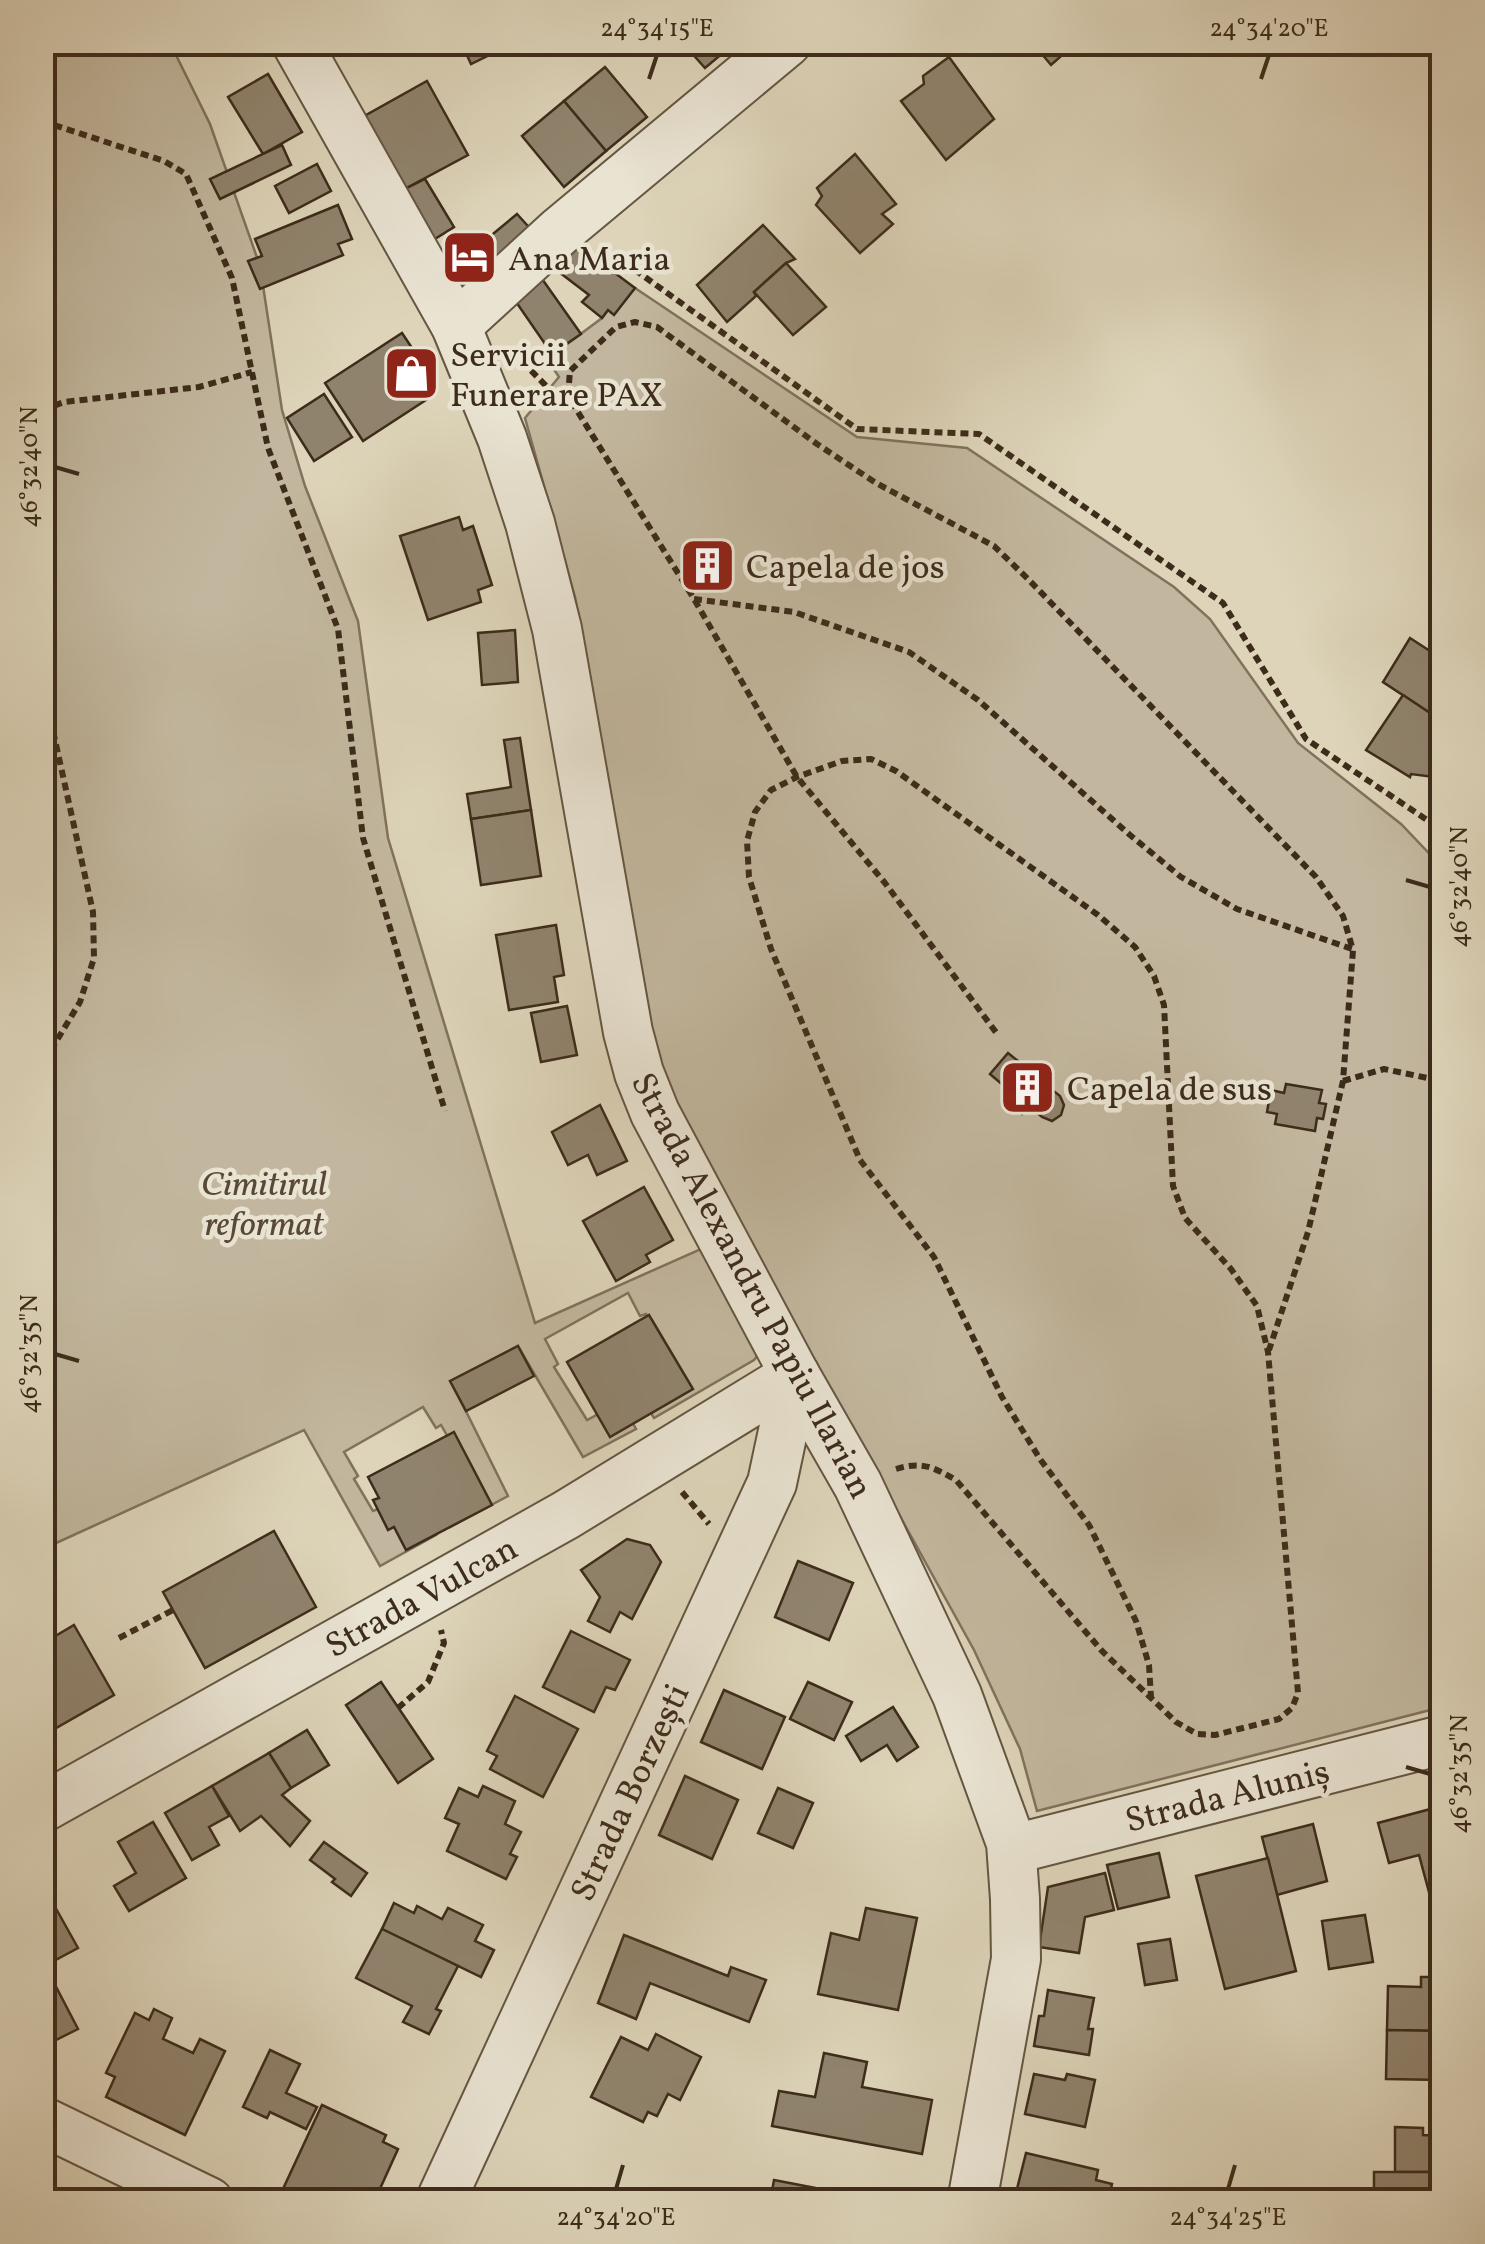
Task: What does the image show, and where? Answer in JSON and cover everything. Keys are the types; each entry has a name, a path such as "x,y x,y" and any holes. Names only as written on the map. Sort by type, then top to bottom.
{"street":[{"name":"Strada Alexandru Papiu Ilarian","path":"296,42 456,326 508,455 557,628 628,1032 639,1073 780,1383 858,1486 957,1695 1012,1852 1016,1959 972,2202"},
{"path":"456,326 560,231 787,42"},
{"name":"Strada Vulcan","path":"42,1808 566,1515 780,1383"},
{"name":"Strada Borzești","path":"440,2202 772,1483 780,1383"},
{"name":"Strada Aluniș","path":"1012,1852 1442,1740"},
{"path":"42,2121 209,2202"}],"path":[{"path":"42,121 164,161 186,174 232,278 268,448 338,629 364,838 445,1111"},
{"path":"602,246 857,429 979,434 1223,603 1306,739 1436,826"},
{"path":"998,1035 885,883 797,776 694,599 568,396 570,371 616,327 635,322 657,327 876,483 994,546 1316,877 1344,916 1353,950 1343,1081 1308,1232 1268,1352"},
{"path":"503,343 549,389 568,396"},
{"path":"42,410 64,402 199,388 252,372"},
{"path":"694,599 794,612 908,652 978,700 1182,877 1237,909 1353,950"},
{"path":"42,681 94,912 94,958 80,1002 42,1066"},
{"path":"895,1469 912,1464 934,1467 956,1480 1102,1651 1176,1722 1197,1734 1215,1735 1279,1720 1292,1708 1298,1693 1268,1352 1257,1306 1231,1268 1185,1218 1173,1186 1164,1006 1154,976 1135,947 1098,914 896,770 871,759 842,761 797,776 772,790 755,812 748,841 749,877 771,948 860,1160 934,1257 1002,1397 1089,1525 1136,1621 1149,1666 1151,1698"},
{"path":"1343,1081 1384,1069 1442,1081"},
{"path":"676,1485 713,1529"},
{"path":"42,1493 54,1516"},
{"path":"119,1638 173,1610"},
{"path":"398,1708 428,1682 444,1643 440,1629"}],"green space":[{"name":"Cimitirul reformat","path":"42,43 170,43 210,124 260,266 282,410 305,486 358,621 388,838 535,1323 703,1248 758,1355 654,1418 639,1392 666,1349 646,1314 640,1316 628,1293 545,1339 558,1364 554,1367 587,1420 621,1402 636,1429 583,1457 518,1346 451,1381 508,1496 450,1527 436,1502 460,1458 441,1425 436,1428 423,1407 344,1452 358,1476 354,1479 389,1529 423,1510 436,1535 380,1566 304,1430 43,1549"},
{"path":"635,288 857,437 967,448 1174,587 1210,619 1298,743 1401,824 1442,867 1442,1707 1037,1811 1020,1749 974,1650 674,1108 657,1066 621,882 575,597 525,418 559,377 547,359 608,310 614,314"}],"building":[{"path":"461,42 516,42 471,64"},
{"path":"682,42 736,42 705,68"},
{"path":"1032,42 1077,42 1051,65"},
{"path":"949,57 994,119 946,160 901,101 924,84 923,76"},
{"path":"605,67 647,117 606,151 564,101"},
{"path":"268,74 302,132 263,154 228,97"},
{"path":"427,81 468,155 399,192 359,119"},
{"path":"564,101 606,151 564,187 522,136"},
{"path":"282,145 291,165 220,199 210,179"},
{"path":"855,154 896,204 882,214 893,224 860,253 816,205 822,196 817,188"},
{"path":"317,164 331,191 289,213 275,186"},
{"path":"425,179 454,227 430,242 399,192"},
{"path":"338,205 352,239 338,244 343,255 260,289 248,261 262,256 255,239"},
{"path":"517,214 537,236 462,298 437,268 470,241 476,248"},
{"path":"763,225 795,259 754,292 756,296 727,322 697,285"},
{"path":"576,244 635,288 614,315 608,310 602,318 582,302 589,295 551,266"},
{"path":"786,263 826,307 793,335 754,292"},
{"path":"540,276 581,334 552,354 514,299"},
{"path":"402,333 436,384 421,394 426,400 363,441 325,383"},
{"path":"324,394 352,437 314,461 287,418"},
{"path":"459,517 463,530 473,526 492,585 478,590 481,602 428,620 400,536"},
{"name":"Capela de jos","path":"714,549 725,567 699,583 688,565"},
{"path":"515,630 518,682 482,685 478,633"},
{"path":"1410,638 1439,657 1432,669 1442,676 1442,721 1383,682"},
{"path":"1403,695 1442,721 1442,763 1434,777 1410,777 1366,750"},
{"path":"520,738 531,810 471,819 467,794 511,787 504,740"},
{"path":"531,810 541,876 481,885 471,819"},
{"path":"556,925 564,975 554,977 558,1002 509,1010 496,935"},
{"path":"567,1006 577,1055 541,1062 531,1013"},
{"name":"Capela de sus","path":"1008,1053 1028,1069 1033,1062 1053,1078 1046,1085 1060,1096 1064,1105 1061,1115 1052,1121 1029,1106 1022,1114 1003,1098 1010,1091 990,1074"},
{"path":"1286,1084 1322,1090 1319,1103 1326,1104 1323,1119 1317,1118 1315,1131 1275,1124 1277,1114 1267,1112 1271,1090 1284,1093"},
{"path":"600,1105 627,1161 597,1175 588,1155 568,1165 552,1132"},
{"path":"644,1187 673,1240 646,1255 650,1262 616,1281 583,1221"},
{"path":"649,1315 693,1389 610,1437 567,1362"},
{"path":"518,1346 534,1376 466,1411 450,1381"},
{"path":"454,1432 492,1505 406,1550 394,1527 388,1530 373,1500 379,1498 368,1477"},
{"path":"274,1531 316,1607 205,1668 163,1592"},
{"path":"627,1539 650,1545 661,1562 632,1619 620,1612 610,1632 588,1621 600,1597 581,1570"},
{"path":"798,1561 853,1583 829,1640 775,1617"},
{"path":"74,1625 114,1695 42,1736 42,1644"},
{"path":"571,1631 630,1660 615,1690 606,1687 594,1712 543,1687"},
{"path":"381,1682 433,1759 398,1783 346,1705"},
{"path":"808,1682 852,1702 834,1740 790,1719"},
{"path":"724,1690 785,1717 762,1769 701,1742"},
{"path":"515,1696 578,1729 543,1797 490,1769 497,1756 487,1751"},
{"path":"893,1707 918,1747 897,1761 887,1745 861,1761 846,1736"},
{"path":"307,1730 329,1765 291,1788 269,1753"},
{"path":"269,1753 291,1788 282,1795 310,1821 290,1846 261,1816 240,1831 212,1786"},
{"path":"685,1776 738,1800 712,1859 659,1835"},
{"path":"212,1786 229,1816 209,1827 219,1845 192,1860 165,1813"},
{"path":"483,1786 515,1801 505,1824 521,1832 510,1854 517,1857 506,1879 447,1851 459,1824 445,1818 459,1788 478,1797"},
{"path":"778,1788 813,1803 793,1848 758,1833"},
{"path":"1442,1806 1442,1905 1433,1907 1419,1855 1389,1863 1378,1823"},
{"path":"153,1822 186,1878 129,1911 114,1886 136,1873 118,1842"},
{"path":"1313,1824 1327,1881 1277,1895 1262,1837"},
{"path":"324,1842 367,1873 351,1896 310,1860"},
{"path":"1159,1853 1169,1897 1118,1909 1107,1865"},
{"path":"1268,1858 1296,1971 1225,1989 1196,1876"},
{"path":"1105,1873 1114,1910 1085,1917 1079,1953 1039,1947 1048,1887"},
{"path":"394,1903 414,1913 417,1906 442,1919 448,1908 483,1925 475,1941 494,1950 481,1977 382,1929"},
{"path":"54,1905 78,1948 52,1962 52,1979 78,2029 42,2047 42,1911"},
{"path":"866,1908 917,1918 898,2010 818,1994 831,1933 859,1940"},
{"path":"1365,1915 1373,1962 1329,1969 1322,1921"},
{"path":"382,1929 458,1966 436,2009 441,2011 429,2034 403,2022 412,2006 356,1978"},
{"path":"624,1935 728,1976 731,1967 766,1980 749,2022 650,1983 636,2019 598,2003"},
{"path":"1170,1939 1177,1980 1145,1985 1138,1944"},
{"path":"1442,1947 1442,1969 1432,1970 1431,1948"},
{"path":"1421,1977 1442,1977 1442,2031 1387,2030 1388,1986 1421,1987"},
{"path":"1048,1990 1094,1998 1088,2029 1093,2029 1089,2055 1034,2046"},
{"path":"154,2009 172,2018 163,2039 193,2053 200,2039 225,2051 185,2135 106,2097 115,2077 106,2073 135,2013 149,2020"},
{"path":"1387,2030 1442,2031 1442,2080 1386,2079"},
{"path":"656,2034 701,2057 680,2100 668,2094 657,2116 648,2112 643,2122 591,2097 621,2037 648,2050"},
{"path":"270,2050 300,2064 286,2093 317,2107 306,2129 270,2112 267,2118 243,2107"},
{"path":"824,2053 867,2062 862,2087 932,2100 922,2154 772,2126 779,2091 815,2097"},
{"path":"1034,2074 1065,2080 1067,2074 1095,2080 1085,2127 1025,2114"},
{"path":"322,2105 386,2135 383,2142 398,2149 374,2202 311,2202 283,2189"},
{"path":"1395,2127 1423,2128 1423,2135 1442,2136 1442,2172 1395,2172"},
{"path":"1026,2153 1098,2170 1096,2180 1112,2184 1108,2202 1034,2202 1015,2197"},
{"path":"1374,2172 1442,2172 1442,2202 1374,2202"},
{"path":"774,2180 888,2202 770,2202"}],"place":[{"name":"Ana Maria","path":"469,258"},
{"name":"Servicii Funerare PAX","path":"411,374"},
{"name":"Capela de jos","path":"707,566"},
{"name":"Capela de sus","path":"1028,1088"}]}
